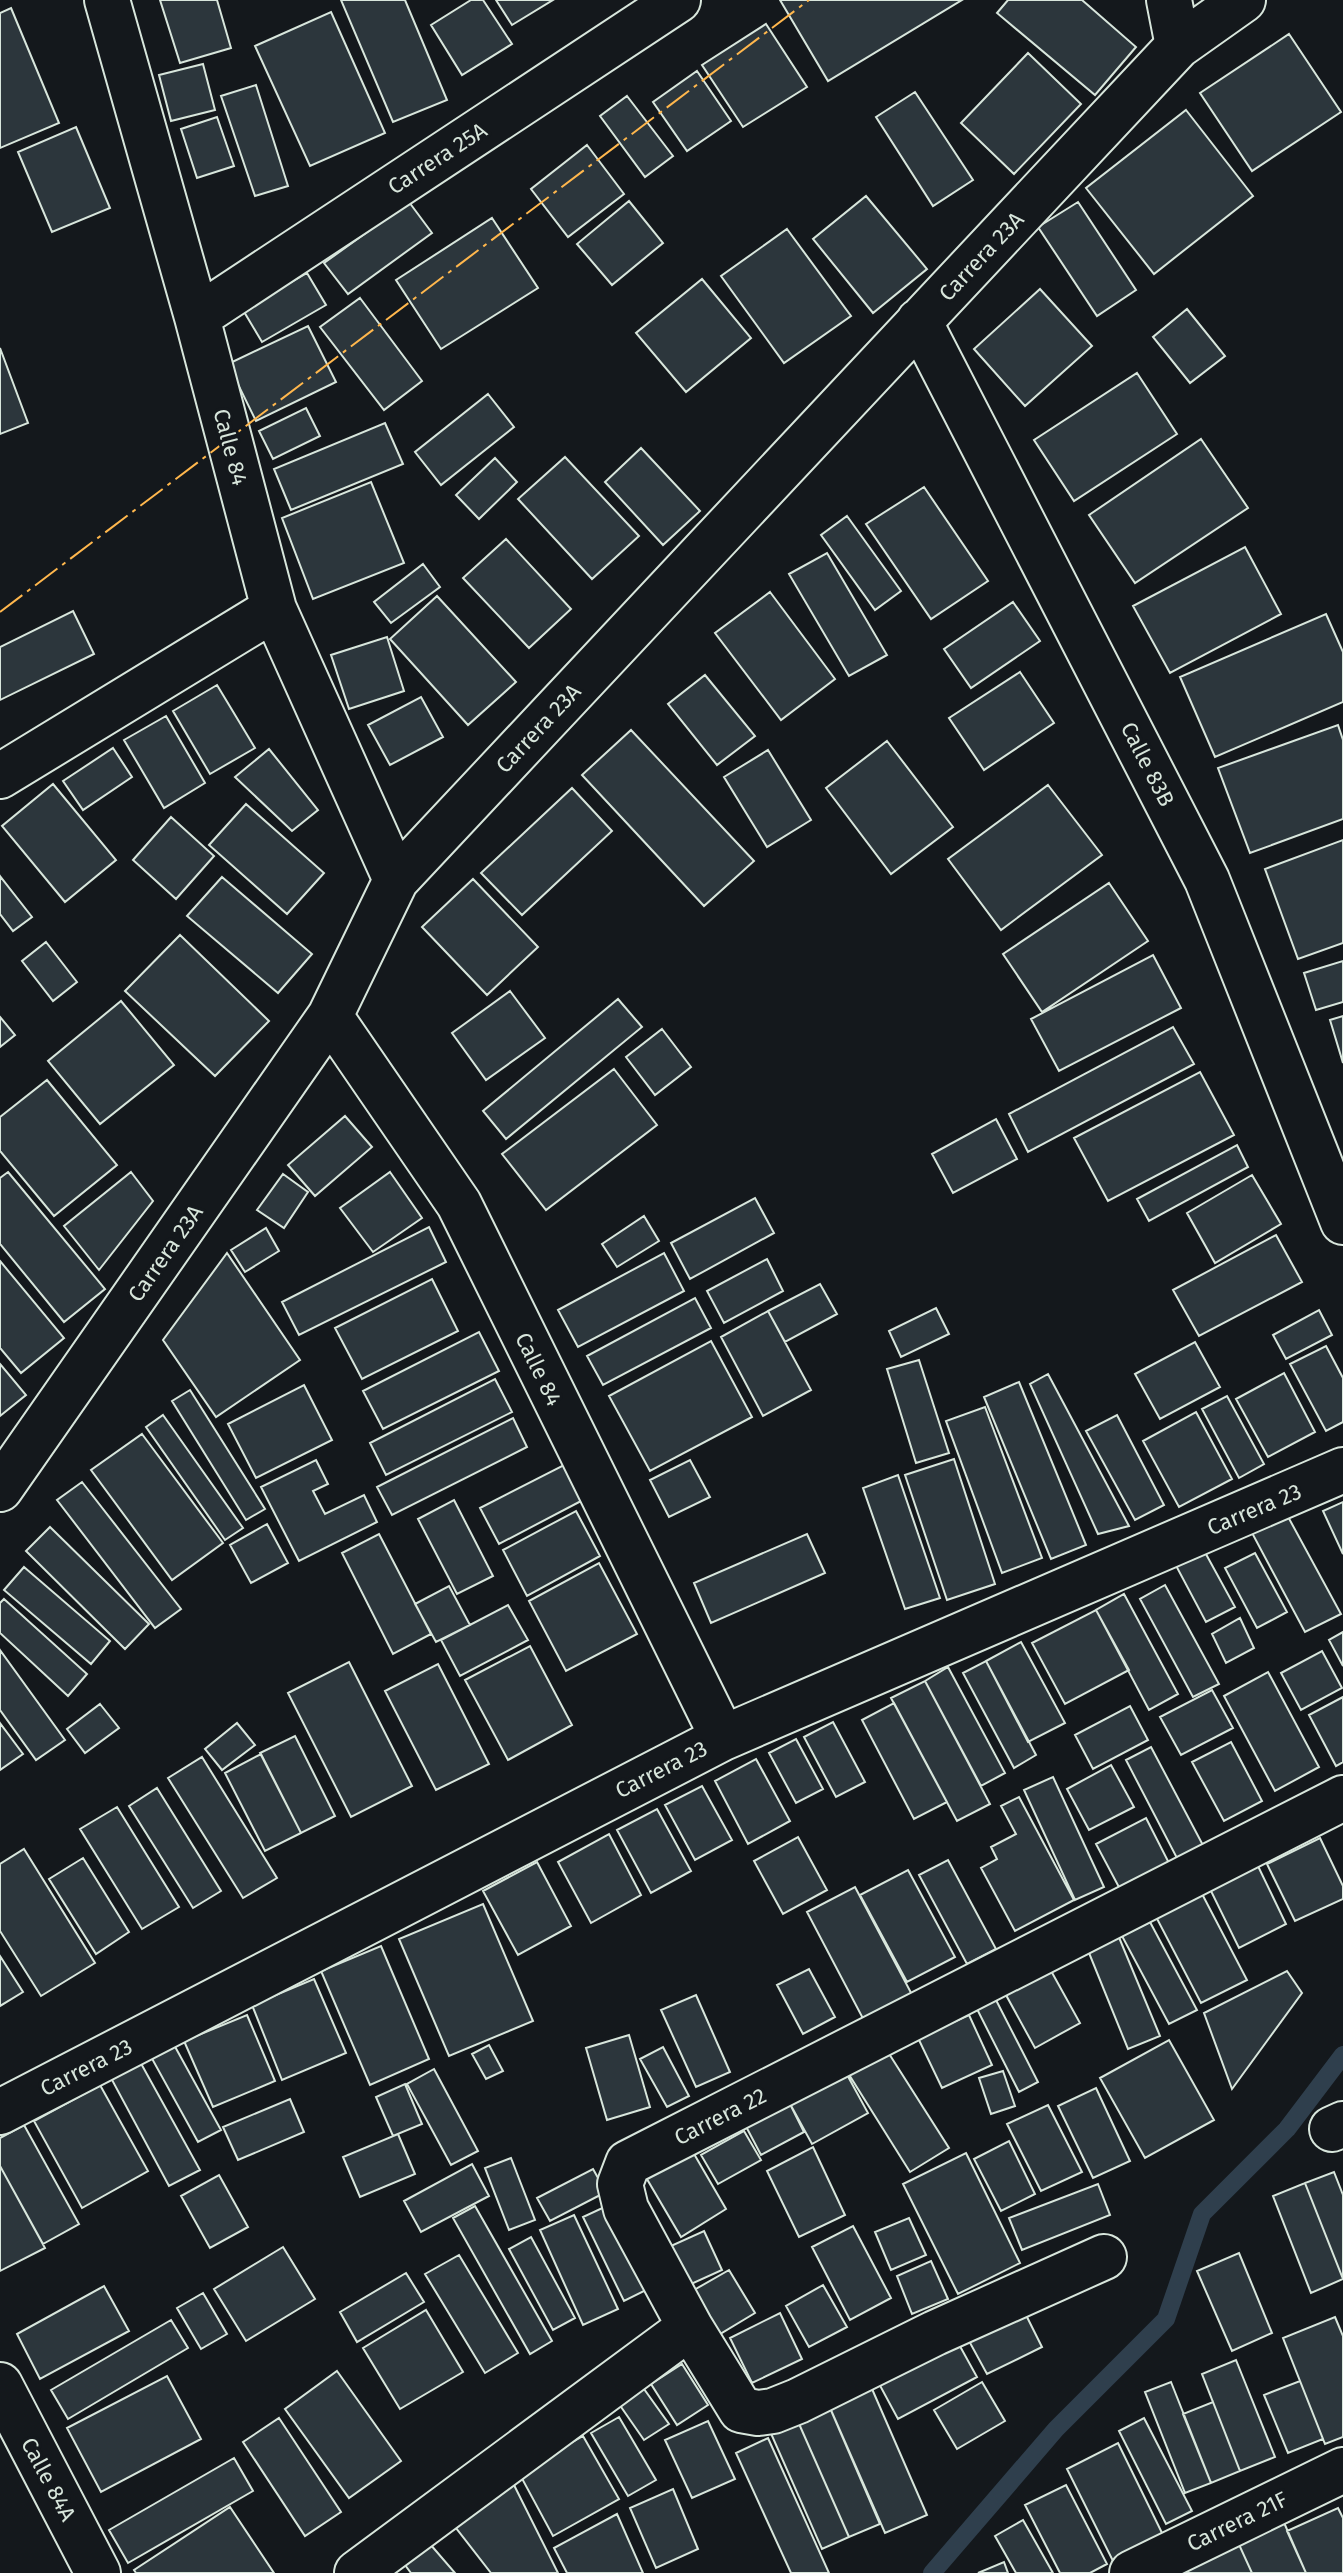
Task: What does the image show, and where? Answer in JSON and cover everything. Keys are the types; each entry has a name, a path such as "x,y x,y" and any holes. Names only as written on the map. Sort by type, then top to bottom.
{"street":[{"name":"Calle 84","path":"107,0 197,317 274,609 396,880"},
{"name":"Carrera 25A","path":"197,317 678,0"},
{"path":"1169,0 1178,46"},
{"name":"Carrera 23A","path":"0,1489 330,1016 396,880 1178,46 1243,0"},
{"name":"Calle 83B","path":"919,321 1207,880 1343,1222"},
{"path":"0,776 274,609"},
{"name":"Calle 84","path":"330,1016 459,1204 723,1738"},
{"name":"Carrera 23","path":"0,2112 723,1738 1343,1470"},
{"name":"Carrera 22","path":"1104,2257 773,2411 758,2413 741,2410 690,2327 626,2209 620,2184 628,2163 1343,1798"},
{"path":"357,2573 690,2327"},
{"name":"Calle 84A","path":"0,2385 98,2573"},
{"name":"Carrera 21F","path":"1145,2570 1343,2470"}],"building":[{"path":"160,0 217,0 231,48 180,63"},
{"path":"341,0 405,0 447,100 393,122"},
{"path":"471,0 483,0 512,44 462,75 431,25"},
{"path":"496,0 553,0 512,25"},
{"path":"780,0 962,0 828,81"},
{"path":"1008,0 1082,0 1136,47 1095,95 997,13"},
{"path":"11,8 59,123 0,148 0,13"},
{"path":"331,12 385,133 310,166 255,46"},
{"path":"766,24 807,87 743,127 702,65"},
{"path":"1289,34 1341,112 1252,171 1200,93"},
{"path":"1028,53 1081,104 1014,174 961,123"},
{"path":"203,64 215,110 171,121 159,75"},
{"path":"697,71 731,121 687,151 653,102"},
{"path":"256,85 288,186 255,196 221,96"},
{"path":"915,92 973,180 933,206 876,117"},
{"path":"627,96 673,156 645,177 600,116"},
{"path":"1186,110 1253,196 1154,274 1086,188"},
{"path":"217,117 234,166 197,178 181,129"},
{"path":"76,127 110,208 52,232 18,152"},
{"path":"587,145 624,194 568,237 531,189"},
{"path":"866,196 927,269 873,313 813,239"},
{"path":"629,201 663,243 612,285 577,244"},
{"path":"409,202 432,233 348,294 324,263"},
{"path":"1078,202 1136,290 1097,316 1038,227"},
{"path":"492,218 538,288 441,349 396,280"},
{"path":"787,229 851,316 784,363 721,276"},
{"path":"307,273 326,305 262,342 243,310"},
{"path":"702,279 751,338 686,392 636,333"},
{"path":"1040,289 1092,346 1025,406 974,349"},
{"path":"360,298 422,381 384,410 320,327"},
{"path":"1187,309 1225,356 1190,383 1153,337"},
{"path":"308,326 336,382 256,421 228,364"},
{"path":"0,348 28,423 0,434"},
{"path":"1137,373 1177,434 1074,501 1034,440"},
{"path":"488,394 514,427 441,485 415,452"},
{"path":"306,408 320,436 273,459 259,431"},
{"path":"385,423 403,464 291,510 274,469"},
{"path":"1201,439 1248,508 1135,583 1089,515"},
{"path":"641,448 700,511 663,545 605,482"},
{"path":"565,457 639,536 592,579 518,499"},
{"path":"495,458 517,482 479,519 456,495"},
{"path":"371,482 404,563 313,599 282,518"},
{"path":"924,487 988,581 931,619 866,524"},
{"path":"847,516 901,591 875,610 821,535"},
{"path":"506,539 571,609 529,648 463,578"},
{"path":"1245,547 1281,614 1170,673 1133,606"},
{"path":"827,553 887,655 849,676 789,574"},
{"path":"423,564 440,587 391,623 374,602"},
{"path":"770,592 835,679 781,720 715,633"},
{"path":"437,596 516,682 468,725 390,639"},
{"path":"1013,602 1040,641 971,688 944,649"},
{"path":"73,611 94,654 0,700 0,647"},
{"path":"1326,614 1343,652 1343,702 1215,757 1180,677"},
{"path":"387,637 404,691 349,709 331,655"},
{"path":"1020,672 1054,723 984,770 949,718"},
{"path":"705,675 755,736 717,765 668,704"},
{"path":"217,685 255,748 210,774 173,711"},
{"path":"421,697 443,737 390,765 368,725"},
{"path":"166,716 205,783 164,808 124,740"},
{"path":"1338,725 1343,740 1343,819 1250,853 1218,768"},
{"path":"631,730 754,861 704,906 582,775"},
{"path":"887,741 953,827 891,874 826,788"},
{"path":"113,748 132,777 83,810 63,781"},
{"path":"269,749 318,810 292,831 235,777"},
{"path":"768,750 811,820 767,847 724,777"},
{"path":"53,784 116,860 65,902 2,826"},
{"path":"1048,785 1102,855 1001,930 948,859"},
{"path":"572,788 612,831 522,915 481,873"},
{"path":"246,804 324,873 287,914 209,845"},
{"path":"171,817 214,856 176,899 133,860"},
{"path":"1343,840 1343,943 1298,959 1265,869"},
{"path":"0,876 32,917 13,931 0,914"},
{"path":"222,877 312,954 278,993 187,916"},
{"path":"473,879 538,947 487,995 422,927"},
{"path":"1109,883 1148,941 1042,1012 1003,954"},
{"path":"180,935 269,1021 215,1076 125,991"},
{"path":"46,942 77,982 53,1001 22,961"},
{"path":"1153,955 1181,1008 1059,1071 1031,1019"},
{"path":"1343,961 1343,1002 1316,1010 1304,973"},
{"path":"510,991 545,1038 486,1080 452,1033"},
{"path":"618,999 642,1027 506,1139 483,1111"},
{"path":"121,1001 174,1065 100,1124 48,1061"},
{"path":"1343,1016 1343,1063 1330,1020"},
{"path":"0,1017 15,1035 0,1047"},
{"path":"1173,1027 1194,1064 1028,1152 1009,1114"},
{"path":"662,1029 691,1067 655,1095 626,1057"},
{"path":"614,1069 657,1125 546,1210 502,1154"},
{"path":"1200,1072 1234,1135 1108,1201 1074,1138"},
{"path":"47,1080 117,1165 54,1216 0,1151 0,1117"},
{"path":"345,1116 372,1147 315,1196 288,1165"},
{"path":"996,1119 1017,1159 953,1193 932,1154"},
{"path":"1237,1145 1248,1167 1149,1221 1137,1199"},
{"path":"8,1172 105,1289 64,1322 0,1244 0,1178"},
{"path":"131,1172 153,1201 99,1270 64,1226"},
{"path":"390,1172 422,1218 373,1252 340,1208"},
{"path":"283,1174 308,1192 284,1228 257,1210"},
{"path":"1252,1175 1281,1224 1215,1263 1187,1213"},
{"path":"755,1198 774,1233 690,1279 671,1243"},
{"path":"644,1216 659,1241 617,1267 602,1244"},
{"path":"429,1227 446,1262 299,1335 282,1302"},
{"path":"266,1228 279,1251 245,1272 231,1250"},
{"path":"1276,1235 1302,1282 1199,1336 1173,1290"},
{"path":"227,1253 300,1360 216,1417 163,1340"},
{"path":"664,1253 684,1291 578,1347 558,1310"},
{"path":"767,1259 783,1291 724,1323 707,1291"},
{"path":"0,1261 64,1338 21,1373 0,1348"},
{"path":"432,1279 458,1331 362,1379 335,1328"},
{"path":"820,1284 837,1314 785,1342 768,1311"},
{"path":"695,1298 711,1328 603,1385 587,1356"},
{"path":"936,1308 949,1334 901,1357 889,1331"},
{"path":"1319,1310 1332,1335 1286,1359 1273,1335"},
{"path":"768,1311 811,1390 763,1416 721,1337"},
{"path":"479,1332 499,1371 383,1429 363,1391"},
{"path":"711,1341 752,1417 650,1471 609,1396"},
{"path":"1195,1342 1220,1387 1160,1419 1135,1374"},
{"path":"1326,1346 1343,1378 1343,1422 1326,1431 1290,1364"},
{"path":"919,1360 949,1453 916,1463 887,1369"},
{"path":"0,1364 26,1395 0,1416"},
{"path":"1284,1373 1315,1432 1268,1457 1236,1399"},
{"path":"1048,1374 1129,1526 1098,1534 1030,1384"},
{"path":"495,1379 512,1412 386,1475 370,1443"},
{"path":"1019,1382 1086,1545 1051,1559 984,1397"},
{"path":"304,1385 332,1440 256,1478 228,1424"},
{"path":"190,1390 265,1509 246,1520 172,1401"},
{"path":"1227,1396 1264,1464 1239,1478 1202,1409"},
{"path":"985,1407 1042,1558 1002,1573 946,1421"},
{"path":"1196,1412 1232,1479 1179,1507 1143,1441"},
{"path":"163,1415 243,1528 225,1540 146,1427"},
{"path":"1117,1415 1164,1505 1135,1520 1086,1431"},
{"path":"513,1418 527,1447 392,1515 377,1487"},
{"path":"142,1434 223,1543 172,1580 91,1470"},
{"path":"954,1459 995,1584 947,1600 905,1475"},
{"path":"316,1460 328,1484 313,1491 325,1514 364,1495 377,1522 299,1561 261,1487"},
{"path":"690,1460 710,1497 669,1517 650,1480"},
{"path":"564,1465 583,1500 499,1544 480,1508"},
{"path":"898,1475 940,1598 905,1609 863,1488"},
{"path":"82,1482 181,1609 155,1628 57,1500"},
{"path":"454,1500 493,1576 457,1594 418,1519"},
{"path":"1343,1502 1343,1554 1323,1511"},
{"path":"576,1511 600,1556 527,1596 503,1550"},
{"path":"1286,1513 1341,1614 1305,1632 1251,1531"},
{"path":"267,1524 288,1563 251,1583 230,1545"},
{"path":"50,1527 149,1624 125,1649 26,1551"},
{"path":"379,1534 431,1634 393,1654 342,1553"},
{"path":"807,1534 825,1573 711,1623 694,1583"},
{"path":"1201,1545 1235,1607 1206,1622 1173,1560"},
{"path":"1255,1553 1287,1612 1257,1628 1225,1568"},
{"path":"599,1563 637,1634 566,1671 529,1601"},
{"path":"24,1567 110,1641 91,1664 4,1590"},
{"path":"1165,1585 1219,1684 1193,1697 1140,1599"},
{"path":"449,1586 470,1625 436,1642 415,1604"},
{"path":"1124,1594 1178,1694 1149,1710 1096,1610"},
{"path":"4,1599 87,1674 68,1696 0,1633 0,1603"},
{"path":"508,1605 528,1640 460,1676 441,1640"},
{"path":"1096,1610 1129,1670 1065,1704 1032,1643"},
{"path":"1240,1618 1254,1648 1226,1663 1212,1634"},
{"path":"1343,1632 1343,1666 1329,1640"},
{"path":"1021,1642 1065,1723 1028,1742 986,1661"},
{"path":"530,1646 572,1725 508,1760 465,1680"},
{"path":"0,1650 65,1740 36,1760 0,1710"},
{"path":"1322,1651 1342,1688 1301,1710 1281,1673"},
{"path":"986,1661 1036,1755 1014,1768 963,1673"},
{"path":"349,1662 412,1786 351,1817 288,1693"},
{"path":"438,1664 489,1764 436,1790 385,1691"},
{"path":"948,1667 1005,1773 981,1786 925,1681"},
{"path":"1268,1672 1319,1767 1275,1791 1224,1696"},
{"path":"925,1681 990,1804 957,1821 891,1698"},
{"path":"1212,1690 1233,1728 1181,1755 1160,1717"},
{"path":"1343,1697 1343,1762 1336,1766 1309,1715"},
{"path":"894,1703 947,1802 914,1819 862,1720"},
{"path":"100,1704 119,1728 85,1753 67,1729"},
{"path":"1130,1706 1148,1740 1093,1769 1075,1735"},
{"path":"833,1722 865,1782 836,1797 804,1737"},
{"path":"0,1723 23,1754 0,1770"},
{"path":"237,1723 255,1745 222,1770 205,1749"},
{"path":"295,1736 335,1816 301,1833 260,1753"},
{"path":"796,1739 823,1789 796,1803 769,1753"},
{"path":"1231,1742 1262,1801 1224,1821 1192,1762"},
{"path":"1151,1747 1205,1849 1179,1862 1126,1760"},
{"path":"261,1754 301,1833 265,1851 225,1773"},
{"path":"202,1757 277,1878 243,1898 168,1778"},
{"path":"756,1759 790,1821 748,1844 715,1781"},
{"path":"1111,1765 1134,1807 1089,1830 1067,1789"},
{"path":"1053,1777 1104,1887 1075,1900 1024,1790"},
{"path":"702,1786 732,1840 695,1860 665,1805"},
{"path":"157,1788 221,1891 193,1908 129,1806"},
{"path":"1019,1797 1074,1900 1015,1931 981,1868 997,1859 991,1847 1016,1834 1001,1806"},
{"path":"117,1807 179,1907 142,1929 80,1829"},
{"path":"657,1809 691,1871 651,1893 617,1830"},
{"path":"1146,1818 1170,1865 1121,1891 1096,1844"},
{"path":"609,1834 641,1895 591,1923 558,1862"},
{"path":"798,1837 827,1890 783,1914 754,1861"},
{"path":"1320,1838 1343,1886 1343,1899 1295,1921 1267,1864"},
{"path":"24,1849 95,1963 41,1996 0,1931 0,1864"},
{"path":"83,1858 129,1932 96,1954 49,1879"},
{"path":"948,1860 996,1949 967,1964 919,1875"},
{"path":"537,1862 571,1926 518,1955 483,1891"},
{"path":"1257,1864 1286,1924 1239,1948 1209,1887"},
{"path":"908,1870 955,1957 907,1982 860,1895"},
{"path":"855,1887 917,2004 869,2030 807,1912"},
{"path":"1200,1890 1247,1980 1201,2003 1154,1913"},
{"path":"483,1904 533,2021 449,2056 399,1939"},
{"path":"1150,1922 1197,2010 1169,2024 1122,1936"},
{"path":"1118,1935 1160,2036 1128,2049 1087,1948"},
{"path":"381,1946 429,2059 370,2085 321,1971"},
{"path":"0,1956 23,1992 0,2006"},
{"path":"809,1969 835,2017 803,2034 777,1985"},
{"path":"1050,1969 1080,2023 1035,2048 1006,1995"},
{"path":"1287,1971 1302,1993 1232,2089 1204,2013"},
{"path":"314,1979 346,2053 282,2080 252,2005"},
{"path":"696,1995 730,2072 696,2087 661,2010"},
{"path":"996,2000 1038,2082 1019,2092 977,2009"},
{"path":"247,2015 275,2081 213,2107 184,2041"},
{"path":"969,2015 992,2065 942,2088 918,2038"},
{"path":"629,2035 650,2107 607,2120 586,2048"},
{"path":"1169,2040 1214,2120 1145,2158 1100,2078"},
{"path":"173,2043 221,2130 198,2142 150,2055"},
{"path":"489,2045 503,2071 486,2079 472,2054"},
{"path":"663,2047 689,2096 667,2107 640,2059"},
{"path":"133,2049 200,2170 169,2186 104,2065"},
{"path":"886,2049 949,2148 910,2172 848,2073"},
{"path":"434,2069 478,2151 451,2165 407,2084"},
{"path":"845,2071 868,2113 812,2144 789,2102"},
{"path":"1003,2071 1015,2106 991,2114 979,2078"},
{"path":"405,2084 422,2124 393,2136 376,2097"},
{"path":"100,2085 148,2171 82,2208 34,2121"},
{"path":"1096,2088 1130,2161 1093,2178 1058,2106"},
{"path":"290,2099 304,2132 238,2160 223,2127"},
{"path":"789,2102 804,2132 761,2155 741,2117"},
{"path":"1048,2105 1082,2172 1041,2191 1007,2124"},
{"path":"24,2125 79,2224 43,2244 0,2166 0,2138"},
{"path":"744,2131 761,2160 718,2184 701,2155"},
{"path":"398,2134 415,2174 360,2197 343,2157"},
{"path":"1009,2141 1035,2194 1001,2211 974,2159"},
{"path":"690,2147 726,2209 681,2237 644,2174"},
{"path":"813,2147 845,2215 799,2237 767,2171"},
{"path":"966,2153 1020,2263 958,2294 903,2184"},
{"path":"511,2158 535,2220 509,2230 485,2168"},
{"path":"472,2164 489,2196 421,2232 404,2201"},
{"path":"0,2166 45,2248 0,2271"},
{"path":"593,2169 606,2192 550,2221 537,2198"},
{"path":"1334,2172 1343,2195 1343,2279 1305,2183"},
{"path":"219,2175 248,2227 210,2248 181,2196"},
{"path":"1305,2183 1343,2279 1311,2293 1273,2196"},
{"path":"1098,2184 1110,2215 1022,2250 1009,2218"},
{"path":"613,2203 654,2286 624,2301 583,2217"},
{"path":"475,2206 552,2341 530,2354 453,2218"},
{"path":"574,2215 618,2309 583,2325 540,2230"},
{"path":"909,2218 926,2255 891,2270 875,2232"},
{"path":"853,2226 891,2298 850,2320 812,2247"},
{"path":"704,2231 722,2270 680,2289 662,2250"},
{"path":"531,2237 575,2318 553,2330 509,2249"},
{"path":"283,2247 315,2299 246,2341 214,2289"},
{"path":"1239,2253 1272,2333 1232,2351 1197,2271"},
{"path":"459,2255 518,2353 485,2373 425,2274"},
{"path":"931,2261 948,2299 912,2314 897,2276"},
{"path":"729,2270 755,2313 720,2334 694,2290"},
{"path":"406,2273 424,2302 357,2342 340,2312"},
{"path":"823,2285 847,2327 809,2347 786,2306"},
{"path":"104,2286 129,2331 40,2379 17,2334"},
{"path":"203,2293 227,2334 201,2349 177,2308"},
{"path":"426,2310 463,2372 400,2409 363,2348"},
{"path":"780,2313 802,2359 752,2383 730,2338"},
{"path":"1025,2313 1042,2347 987,2374 969,2341"},
{"path":"1335,2317 1343,2336 1343,2437 1325,2444 1283,2338"},
{"path":"171,2320 188,2348 68,2419 51,2390"},
{"path":"956,2339 977,2377 898,2419 877,2380"},
{"path":"1236,2360 1275,2457 1240,2471 1202,2374"},
{"path":"682,2364 708,2405 677,2425 651,2384"},
{"path":"337,2371 401,2461 349,2498 285,2409"},
{"path":"634,2375 669,2424 644,2440 610,2391"},
{"path":"167,2376 201,2439 101,2492 67,2428"},
{"path":"1300,2381 1323,2439 1288,2453 1264,2395"},
{"path":"869,2382 927,2515 885,2533 827,2401"},
{"path":"982,2382 1005,2421 957,2449 934,2410"},
{"path":"1171,2382 1211,2483 1185,2493 1145,2392"},
{"path":"827,2401 880,2524 849,2537 796,2417"},
{"path":"1213,2402 1240,2471 1211,2483 1183,2414"},
{"path":"619,2417 656,2480 628,2496 591,2433"},
{"path":"796,2417 849,2537 822,2549 769,2429"},
{"path":"279,2418 341,2512 305,2536 243,2442"},
{"path":"1144,2418 1192,2511 1166,2524 1119,2431"},
{"path":"708,2421 735,2479 692,2498 665,2440"},
{"path":"583,2436 619,2499 553,2536 519,2473"},
{"path":"768,2438 829,2573 791,2573 736,2453"},
{"path":"1118,2443 1164,2537 1113,2561 1067,2469"},
{"path":"234,2458 253,2491 128,2563 109,2530"},
{"path":"513,2483 558,2573 491,2573 449,2519"},
{"path":"1066,2485 1107,2564 1090,2573 1060,2573 1025,2505"},
{"path":"673,2489 698,2549 656,2568 630,2508"},
{"path":"230,2507 274,2573 136,2573 134,2570"},
{"path":"1338,2508 1343,2518 1343,2573 1306,2573 1287,2531"},
{"path":"617,2514 643,2573 567,2573 554,2548"},
{"path":"1282,2518 1306,2573 1252,2573 1236,2538"},
{"path":"1023,2520 1053,2573 1016,2573 995,2536"},
{"path":"1236,2538 1252,2573 1184,2573 1180,2563"},
{"path":"430,2544 455,2573 411,2573 405,2565"},
{"path":"1004,2562 1008,2573 978,2573"}],"waterway":[{"path":"932,2573 1056,2429 1166,2319 1202,2214 1287,2129 1343,2055"}],"power":[{"path":"0,612 809,0"}]}
